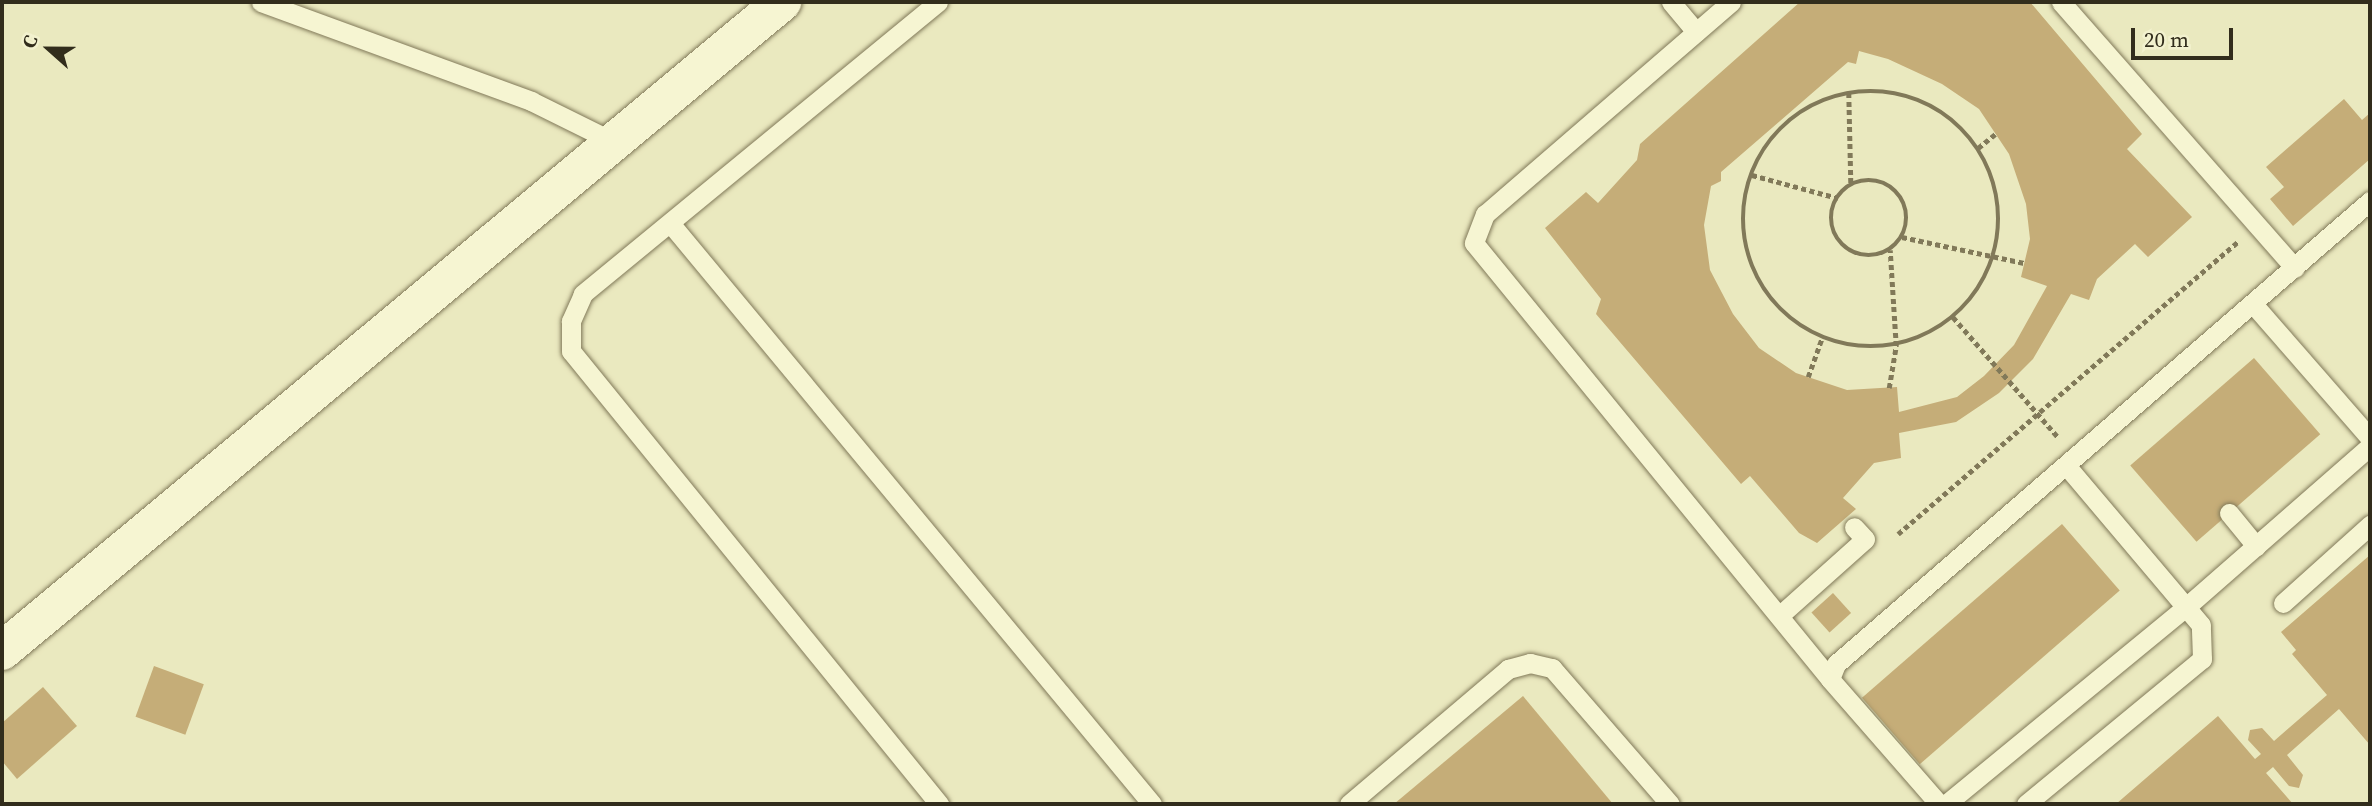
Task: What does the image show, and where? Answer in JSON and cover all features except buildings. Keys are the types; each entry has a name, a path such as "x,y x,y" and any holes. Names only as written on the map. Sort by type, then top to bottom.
{"street":[{"path":"2,651 782,2"}],"lane":[{"path":"261,2 531,101 614,142"},
{"path":"938,2 583,294 571,321 570,351 939,804"},
{"path":"1671,2 1696,32"},
{"path":"1731,2 1485,214 1474,243 1830,678 1939,804"},
{"path":"2061,2 2295,268"},
{"path":"1830,678 1836,664 2370,201"},
{"path":"670,223 1152,804"},
{"path":"2253,304 2370,438"},
{"path":"1946,804 2186,607 2370,446"},
{"path":"2026,804 2202,659 2201,625 2066,465"},
{"path":"2229,513 2256,546"},
{"path":"2283,603 2370,525"},
{"path":"1779,616 1865,539 1854,527"},
{"path":"1349,804 1508,669 1530,663 1552,668 1670,804"}],"path":[{"path":"1849,93 1852,184"},
{"path":"1849,93 1902,93 1942,110 1978,148 1994,178 2001,222 1993,258 1970,302 1937,331 1896,346 1855,347 1822,338 1781,312 1757,279 1744,239 1744,198 1757,159 1782,125 1816,102 1849,93"},
{"path":"1978,148 1995,134"},
{"path":"1752,175 1838,198"},
{"path":"1877,180 1899,193 1908,218 1902,237 1890,250 1867,255 1845,247 1833,227 1838,198 1852,184 1877,180"},
{"path":"1898,534 2257,225"},
{"path":"1902,237 2024,263"},
{"path":"1889,388 1896,346 1890,250"},
{"path":"1953,317 2040,412 2061,440"},
{"path":"1808,377 1822,338"}]}
